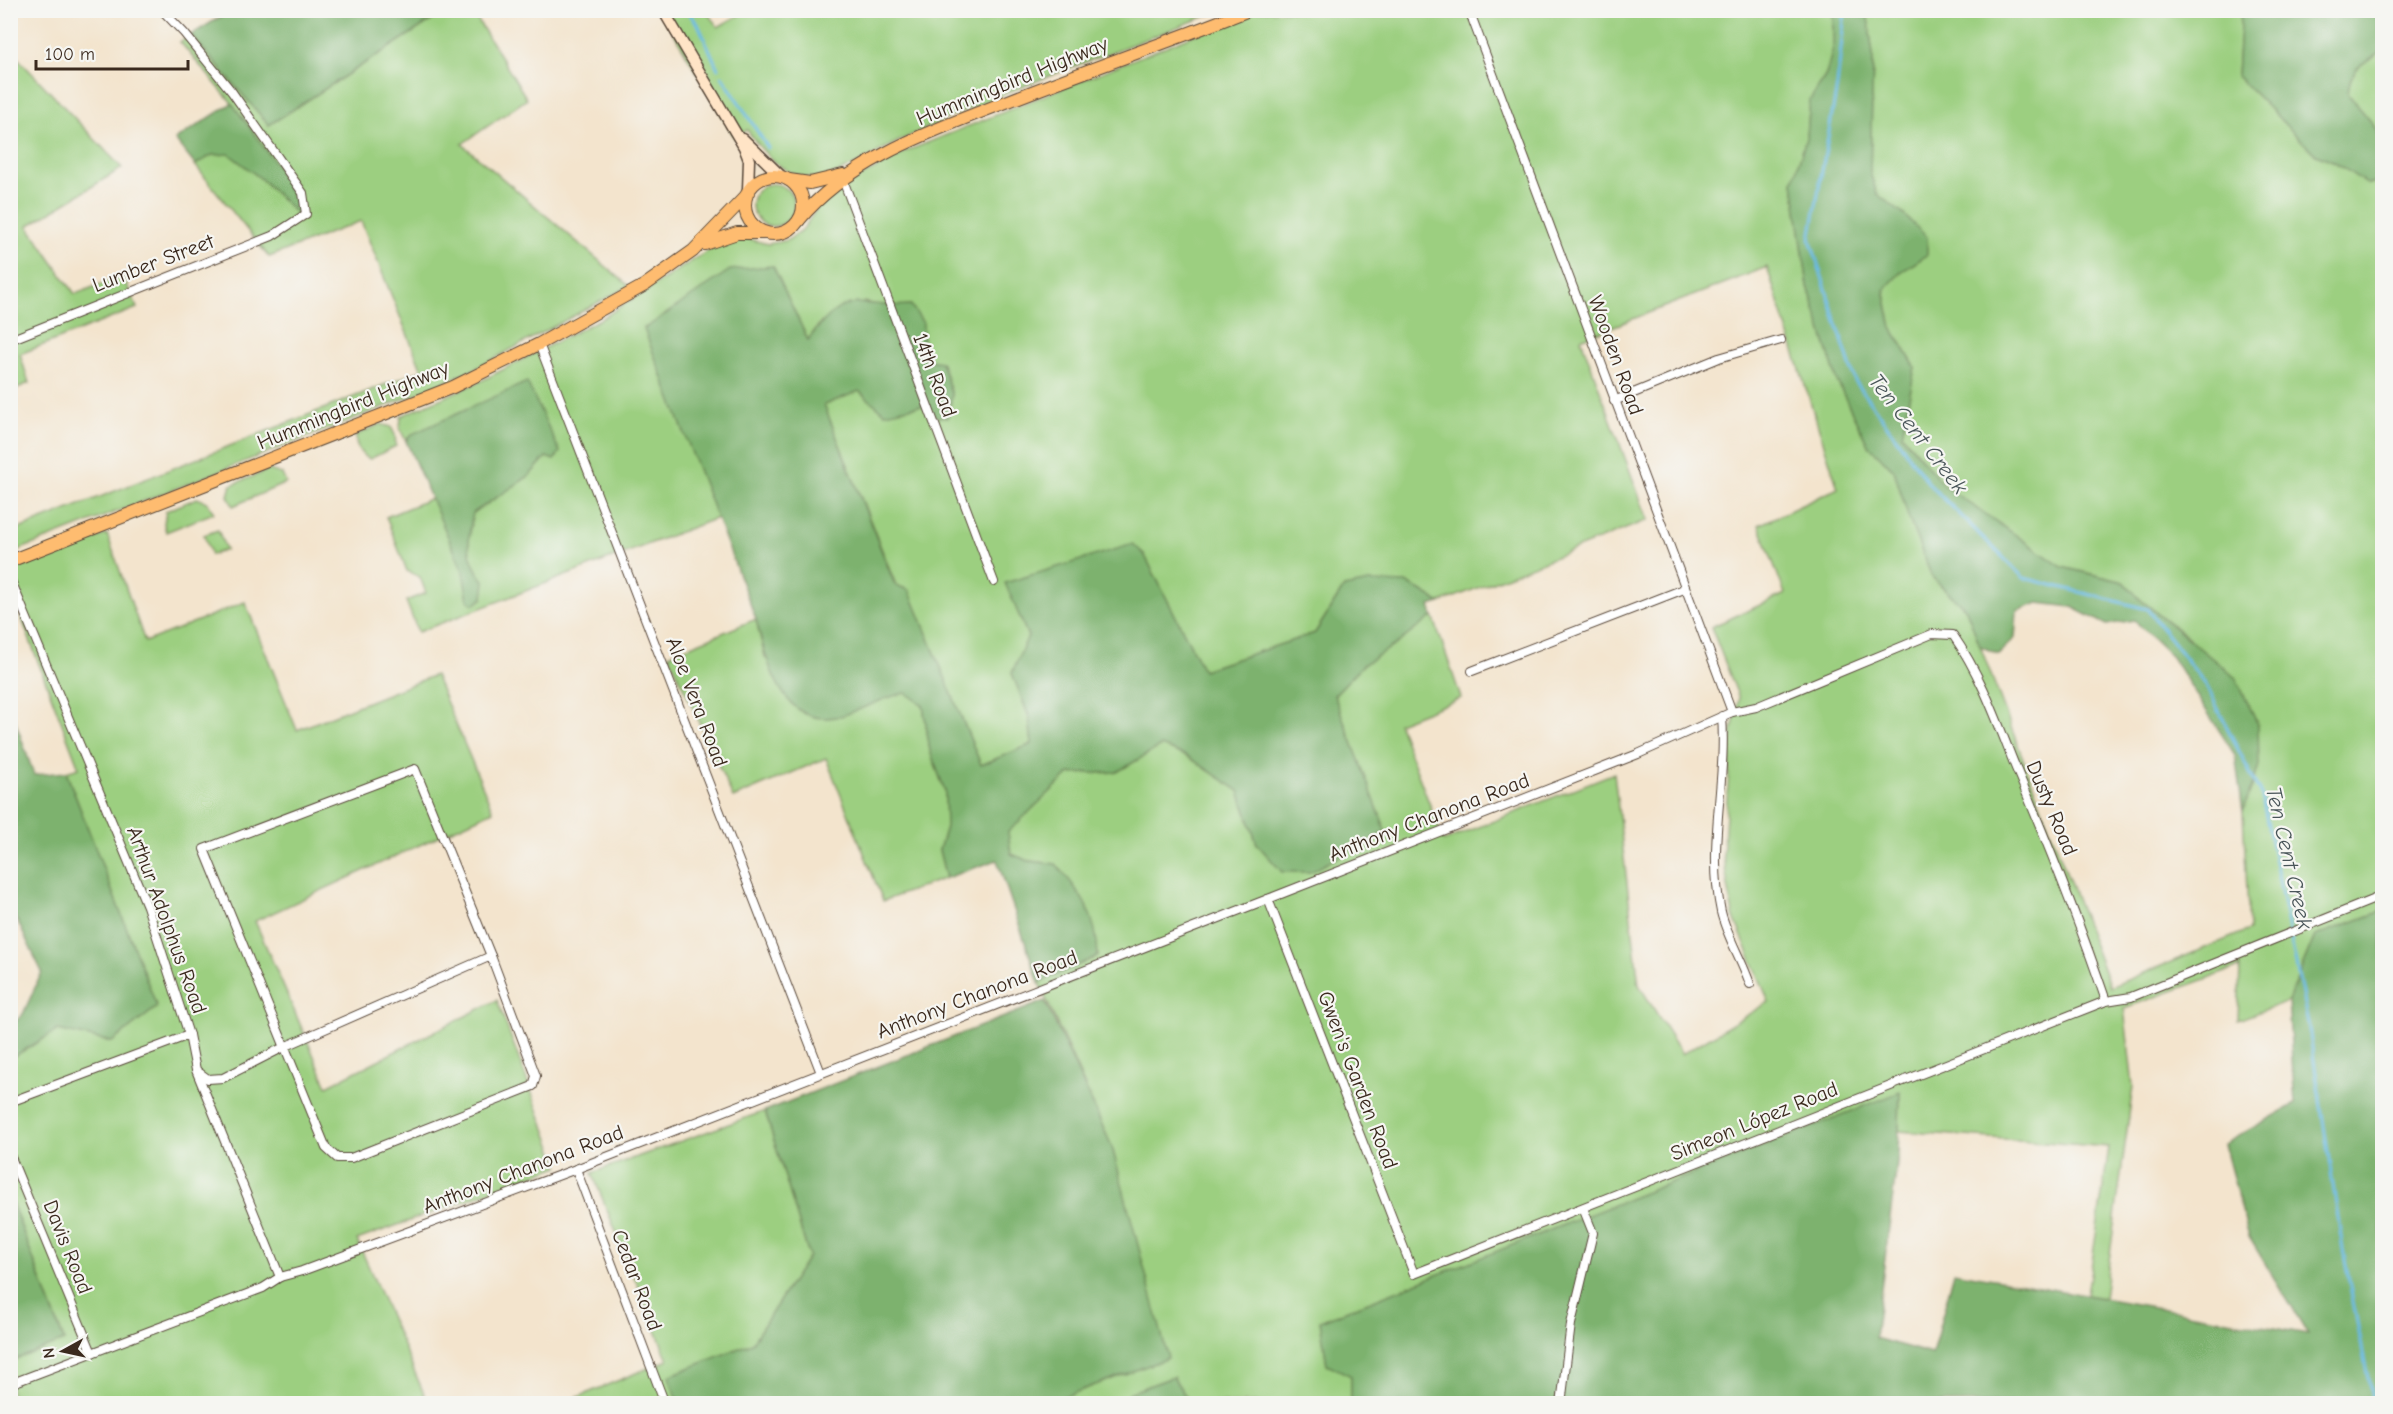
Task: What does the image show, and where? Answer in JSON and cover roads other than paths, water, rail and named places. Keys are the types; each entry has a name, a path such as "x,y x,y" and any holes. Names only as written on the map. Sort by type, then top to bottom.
{"main road":[{"path":"663,10 735,130 748,160 747,193 744,206 750,223 766,234 784,233 799,220 803,202 801,194 735,130"},
{"name":"Hummingbird Highway","path":"785,178 822,182 860,169 961,120 1249,10"},
{"name":"Hummingbird Highway","path":"799,220 819,198 860,169"},
{"path":"747,193 763,178 785,178"},
{"name":"Hummingbird Highway","path":"693,251 747,193"},
{"name":"Hummingbird Highway","path":"10,561 453,387 539,344 645,285 693,251 726,236 766,234"}],"street":[{"name":"Lumber Street","path":"10,340 272,236 306,214 303,193 232,92 162,10"},
{"name":"Wooden Road","path":"1469,10 1732,712"},
{"name":"14th Road","path":"843,180 994,582"},
{"path":"1614,401 1719,358 1781,340"},
{"name":"Aloe Vera Road","path":"539,344 821,1073"},
{"name":"Arthur Adolphus Road","path":"10,578 147,906 189,1035 196,1070 280,1277"},
{"path":"1472,671 1684,589"},
{"name":"Anthony Chanona Road","path":"10,1384 263,1288 280,1277 302,1271 576,1169 1268,899 1638,754 1732,712 1756,707 1932,634 1953,635"},
{"name":"Dusty Road","path":"1953,635 1967,654 1989,700 2078,919 2106,1001"},
{"path":"1722,716 1724,758 1715,859 1718,890 1726,931 1741,959 1750,984"},
{"path":"415,769 491,956 536,1076 533,1086 351,1158 336,1158 326,1148 204,849 415,769"},
{"name":"Simeon López Road","path":"1414,1274 2106,1001 2131,997 2382,896"},
{"name":"Gwen's Garden Road","path":"1268,899 1414,1274"},
{"path":"196,1070 208,1079 223,1078 284,1047 491,956"},
{"path":"10,1102 189,1035"},
{"name":"Davis Road","path":"10,1155 92,1353"},
{"name":"Cedar Road","path":"576,1169 665,1404"},
{"path":"1561,1404 1571,1324 1593,1233 1583,1208"}],"waterway":[{"path":"686,10 698,24 718,69"},
{"name":"Ten Cent Creek","path":"1845,10 1837,86 1810,239 1855,381 1930,485 2024,578 2147,609 2206,685 2262,797 2309,1028 2343,1250 2373,1404"},
{"path":"722,76 768,148"}]}
